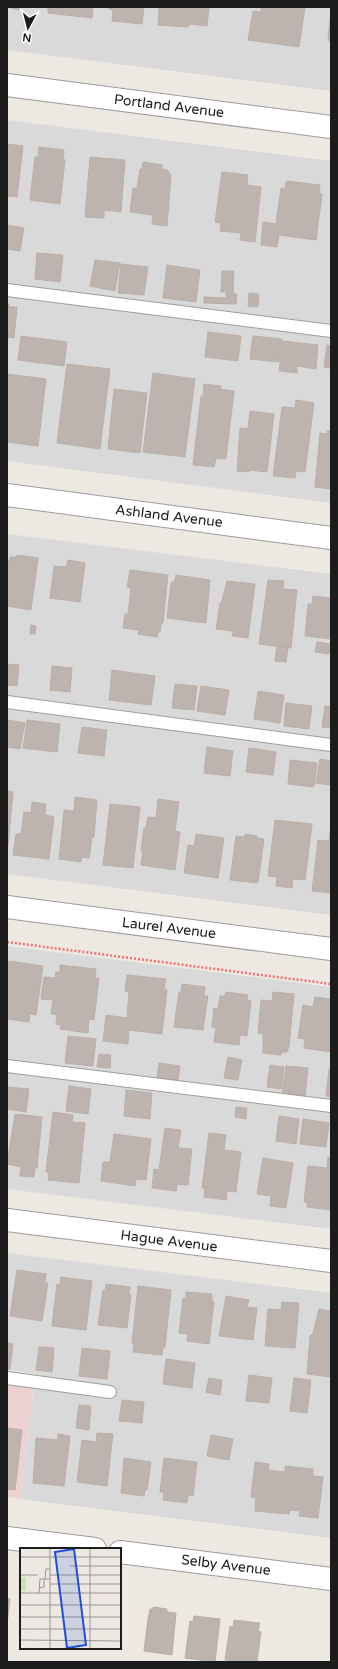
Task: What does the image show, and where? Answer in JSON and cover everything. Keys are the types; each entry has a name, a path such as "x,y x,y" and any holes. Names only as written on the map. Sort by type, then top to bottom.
{"street":[{"name":"Portland Avenue","path":"7,85 331,127"},
{"name":"Ashland Avenue","path":"7,495 331,538"},
{"name":"Laurel Avenue","path":"7,907 331,949"},
{"name":"Hague Avenue","path":"7,1220 331,1261"},
{"path":"7,1538 87,1548"},
{"name":"Selby Avenue","path":"121,1552 331,1579"}],"lane":[{"path":"7,290 331,331"},
{"path":"7,702 331,745"},
{"path":"7,1066 331,1106"},
{"path":"7,1378 110,1392"}],"path":[{"path":"7,942 331,984"}],"shaded area":[{"path":"7,7 331,7 331,91 7,50"},
{"path":"7,120 331,161 331,503 7,461"},
{"path":"7,534 331,574 331,915 7,874"},
{"path":"7,946 331,987 331,1229 7,1189"},
{"path":"7,1253 331,1293 331,1538 20,1499 36,1374 7,1370"},
{"path":"7,1383 34,1386 20,1499 7,1497"}],"building":[{"path":"7,7 19,7 19,10"},
{"path":"48,7 93,7 92,18 48,13"},
{"path":"109,7 144,7 142,24 112,21 113,10 109,9"},
{"path":"159,7 209,7 207,26 191,24 187,27 158,25"},
{"path":"261,7 305,7 299,47 248,40 253,11 261,12"},
{"path":"331,12 331,43 328,39"},
{"path":"7,144 23,146 17,197 7,196"},
{"path":"39,147 64,150 63,159 65,160 60,204 30,200 35,157 38,157"},
{"path":"90,157 125,160 121,212 104,210 104,218 85,217"},
{"path":"143,162 162,165 162,169 167,170 171,175 167,226 152,224 153,215 130,212 133,188 137,188 140,169 142,169"},
{"path":"222,172 248,175 247,185 261,187 255,242 240,240 241,233 220,231 221,223 215,222"},
{"path":"286,181 320,185 319,193 322,194 316,240 279,235 277,247 261,245 263,222 276,224 281,188 285,189"},
{"path":"7,225 24,228 20,251 7,249"},
{"path":"37,253 63,255 60,282 35,279"},
{"path":"95,260 120,263 115,291 90,286"},
{"path":"121,264 148,267 144,295 118,293"},
{"path":"167,265 200,270 196,302 163,298"},
{"path":"222,271 234,271 233,294 237,294 236,304 204,303 204,297 226,298 226,292 221,292"},
{"path":"249,293 259,294 258,307 248,306"},
{"path":"7,304 9,304 9,307 17,307 14,338 7,337"},
{"path":"208,332 241,336 238,361 205,357"},
{"path":"21,336 67,342 64,366 18,360"},
{"path":"253,336 282,339 279,362 250,359"},
{"path":"283,341 318,345 316,369 297,366 297,373 279,371"},
{"path":"327,345 331,346 331,368 324,367"},
{"path":"67,364 110,369 100,449 57,443"},
{"path":"153,373 195,379 185,457 143,452"},
{"path":"7,374 46,379 38,446 7,442"},
{"path":"204,384 221,386 220,389 234,391 226,459 216,458 214,467 193,465 201,396 203,396"},
{"path":"114,389 147,393 140,453 108,449"},
{"path":"296,400 314,403 305,472 296,471 295,478 273,476 282,407 295,408"},
{"path":"250,411 274,414 267,472 249,470 249,472 237,471 240,428 248,429"},
{"path":"327,431 331,431 331,489 315,487 320,433 327,434"},
{"path":"17,555 38,558 31,610 7,606 8,560 10,560 10,557 17,557"},
{"path":"68,560 85,563 80,602 50,598 54,566 66,567"},
{"path":"130,570 168,575 163,623 161,623 160,632 158,632 157,637 138,634 139,630 123,628 125,614 128,614 131,588 127,587"},
{"path":"176,575 210,580 206,623 167,618 171,583 175,580"},
{"path":"268,580 284,581 283,589 297,590 291,648 259,644"},
{"path":"227,581 255,584 248,638 232,636 233,631 216,629 220,603 221,604"},
{"path":"313,596 331,598 331,639 305,636 308,604 312,604"},
{"path":"31,625 36,626 35,634 30,634"},
{"path":"317,642 330,644 329,654 315,652"},
{"path":"277,646 288,647 286,662 275,661"},
{"path":"7,664 19,665 17,686 7,685"},
{"path":"52,666 72,668 70,692 50,690"},
{"path":"112,670 155,676 151,705 109,700"},
{"path":"175,684 197,686 194,710 172,708"},
{"path":"201,686 229,690 225,715 197,711"},
{"path":"258,691 284,695 280,723 254,719"},
{"path":"286,703 312,706 309,729 284,726"},
{"path":"325,706 331,707 331,728 322,727"},
{"path":"8,720 25,723 20,749 7,747"},
{"path":"27,720 60,724 57,752 23,748"},
{"path":"82,727 107,730 104,756 78,753"},
{"path":"207,747 233,751 230,776 204,773"},
{"path":"249,748 276,752 273,775 246,772"},
{"path":"320,759 331,761 331,785 316,783"},
{"path":"290,760 317,763 314,787 288,784"},
{"path":"7,791 13,792 8,846 7,845"},
{"path":"75,797 97,800 94,837 92,837 89,858 82,857 81,862 59,859 64,810 74,811"},
{"path":"158,799 179,802 175,831 180,832 175,870 141,865 144,828 146,828 148,817 156,818"},
{"path":"32,802 46,804 45,815 54,817 49,859 13,855 16,834 21,834 24,812 31,813"},
{"path":"110,804 140,807 133,868 103,865"},
{"path":"275,820 312,824 305,880 293,879 292,888 276,886 277,877 268,876"},
{"path":"330,831 331,893 312,891 318,840 329,841"},
{"path":"196,834 224,838 218,878 184,873 188,845 194,846"},
{"path":"245,834 264,839 258,883 230,880 236,836 245,837"},
{"path":"9,961 43,966 36,1015 30,1014 29,1022 7,1019 7,969"},
{"path":"60,965 96,969 95,978 99,978 94,1020 89,1019 88,1033 60,1029 61,1025 56,1024 57,1015 51,1014 53,1000 41,999 44,977 55,978 56,972 60,972"},
{"path":"127,975 166,979 164,989 167,990 162,1034 129,1030 128,1044 103,1041 106,1015 127,1018 129,992 125,991"},
{"path":"182,984 205,987 204,996 208,996 203,1030 174,1027 179,992 181,992"},
{"path":"226,992 248,995 247,1000 251,1001 247,1036 240,1035 239,1045 214,1042 216,1028 212,1027 214,1008 218,1009 220,996 225,996"},
{"path":"273,992 294,994 289,1046 287,1052 282,1052 281,1055 263,1053 263,1034 258,1033 261,1000 272,1001"},
{"path":"315,997 331,999 331,1052 304,1048 305,1039 298,1038 303,1005 313,1007"},
{"path":"68,1036 96,1039 93,1066 65,1063"},
{"path":"99,1054 111,1055 110,1068 97,1067"},
{"path":"228,1057 242,1060 238,1080 224,1078"},
{"path":"159,1063 180,1066 178,1080 157,1077"},
{"path":"270,1065 284,1067 281,1089 267,1087"},
{"path":"286,1066 308,1068 305,1096 282,1092"},
{"path":"329,1069 331,1069 331,1097 326,1096"},
{"path":"69,1086 91,1089 88,1114 66,1111"},
{"path":"7,1087 29,1089 26,1112 7,1109"},
{"path":"126,1090 152,1093 150,1119 124,1116"},
{"path":"236,1107 247,1108 246,1119 235,1117"},
{"path":"53,1112 73,1115 72,1122 85,1123 79,1183 48,1180 49,1172 46,1172"},
{"path":"15,1114 42,1117 37,1168 35,1168 34,1177 20,1176 21,1167 7,1164"},
{"path":"279,1116 299,1119 296,1144 276,1141"},
{"path":"303,1119 329,1123 326,1147 300,1144"},
{"path":"165,1128 181,1130 178,1148 192,1149 188,1185 177,1184 176,1191 152,1188 154,1169 159,1170"},
{"path":"209,1133 226,1135 224,1150 241,1152 236,1192 227,1191 226,1200 204,1197 205,1188 202,1188"},
{"path":"114,1134 151,1139 146,1180 136,1179 135,1186 101,1181 103,1162 110,1162"},
{"path":"328,1157 331,1158 331,1210 307,1207 307,1202 304,1202 308,1166 327,1168"},
{"path":"263,1158 293,1163 286,1208 270,1206 271,1196 257,1194"},
{"path":"17,1270 46,1274 45,1283 48,1283 42,1321 10,1316"},
{"path":"61,1277 92,1281 86,1330 52,1326 57,1284 60,1285"},
{"path":"106,1284 130,1287 129,1295 131,1295 127,1328 98,1325 103,1290 105,1291"},
{"path":"138,1286 171,1290 165,1347 163,1347 162,1355 133,1352 134,1343 132,1343"},
{"path":"186,1292 212,1294 212,1301 214,1302 209,1344 187,1341 188,1334 179,1333 183,1298 186,1298"},
{"path":"226,1296 249,1300 247,1307 257,1308 253,1340 219,1336"},
{"path":"282,1302 299,1303 295,1348 265,1346 268,1309 281,1310"},
{"path":"319,1309 331,1311 331,1377 307,1374 310,1336 313,1333"},
{"path":"7,1343 13,1344 10,1369 7,1369"},
{"path":"39,1347 54,1348 52,1372 36,1370"},
{"path":"82,1348 110,1351 107,1379 79,1376"},
{"path":"166,1359 195,1363 192,1388 163,1384"},
{"path":"249,1375 272,1378 269,1403 246,1401"},
{"path":"209,1378 222,1380 220,1395 206,1392"},
{"path":"294,1378 311,1380 307,1413 290,1411"},
{"path":"122,1400 144,1402 142,1423 119,1421"},
{"path":"79,1405 91,1406 89,1430 76,1428"},
{"path":"7,1428 22,1430 15,1490 7,1489"},
{"path":"97,1433 113,1434 107,1486 77,1482 82,1440 96,1442"},
{"path":"58,1434 70,1436 64,1486 33,1483 36,1438 58,1440"},
{"path":"211,1435 233,1439 229,1460 207,1456"},
{"path":"124,1458 151,1462 147,1490 145,1490 144,1496 121,1493"},
{"path":"164,1458 197,1462 193,1496 188,1495 187,1503 163,1500 164,1492 160,1492"},
{"path":"255,1462 269,1464 268,1470 285,1472 285,1466 313,1469 313,1476 323,1477 318,1518 299,1516 300,1511 290,1510 289,1514 255,1511 256,1498 251,1497"},
{"path":"7,1598 10,1599 7,1624"},
{"path":"153,1607 167,1609 167,1612 176,1613 172,1655 144,1651 150,1609 153,1609"},
{"path":"194,1616 220,1619 215,1662 185,1658 190,1621 193,1622"},
{"path":"234,1620 260,1623 258,1631 261,1632 257,1662 225,1660 230,1626 233,1627"}]}
